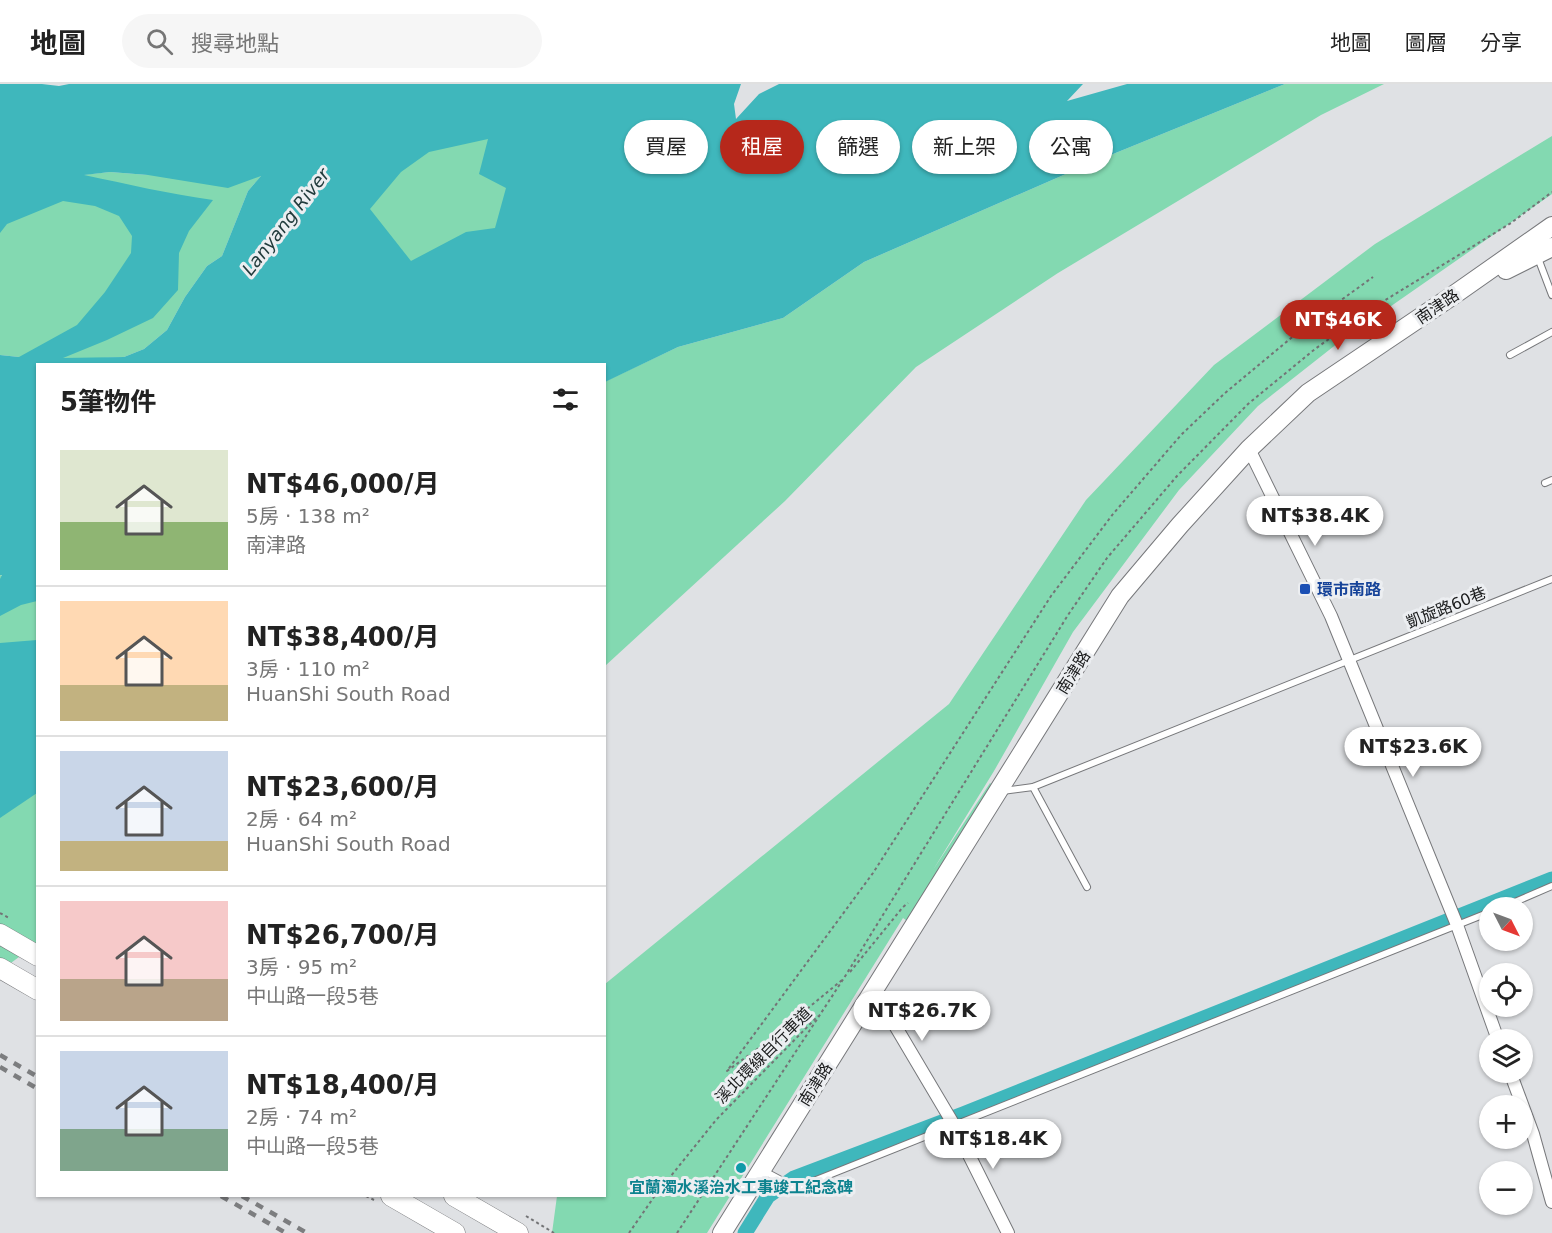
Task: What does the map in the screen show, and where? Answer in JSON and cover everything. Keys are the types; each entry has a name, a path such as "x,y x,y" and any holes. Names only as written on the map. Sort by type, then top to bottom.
{"main road":[{"path":"0,934 36,955"},
{"path":"0,968 36,989"},
{"path":"393,1197 455,1233"},
{"path":"456,1197 518,1233"}],"street":[{"name":"南津路","path":"722,1233 1120,596 1249,448 1308,393 1552,226"},
{"path":"1458,292 1544,251"},
{"path":"1249,448 1331,616 1456,923 1494,1029"},
{"path":"874,990 953,1123 1008,1233"},
{"path":"1514,1083 1533,1134 1552,1202"}],"lane":[{"path":"1544,251 1552,295"},
{"path":"1510,355 1552,332"},
{"name":"凱旋路60巷","path":"998,792 1033,787 1552,579"},
{"path":"1033,787 1087,887"},
{"path":"1526,897 1552,886"},
{"path":"761,1170 796,1188 953,1123 1479,916"}],"path":[{"path":"1511,223 1552,192"},
{"path":"912,901 903,907 844,978 767,1042 727,1071 873,873 1051,596 1113,514 1181,435 1225,393 1308,324 1373,277"},
{"name":"溪北環線自行車道","path":"629,1233 654,1197 716,1120 822,1012 677,1233"}],"green space":[{"path":"1285,84 1384,84 1321,115 1058,273 916,367 785,501 606,665 606,381 678,347 783,318 864,262 1066,174 1113,174 1113,154"},
{"path":"468,113 580,188 226,363 312,244"},
{"path":"1552,136 1552,194 1338,343 1258,406 1179,490 1073,632 994,771 933,870 990,783 997,789 910,923 903,918 707,1233 552,1233 557,1197 606,1197 606,983 949,704 1086,500 1214,365 1375,244"},
{"path":"110,172 148,175 262,175 248,191 222,256 207,266 185,297 167,330 144,349 124,357 80,359 0,355 0,221 81,175"},
{"path":"0,575 36,585 36,944 0,971"}],"water":[{"name":"Lanyang River","path":"0,84 59,86 69,84 741,84 734,104 736,119 759,94 779,84 1083,84 1067,101 1127,84 1285,84 1113,154 1113,120 1029,120 1029,174 1066,174 864,262 783,318 678,347 606,382 606,363 36,363 36,601 21,605 0,616 0,579 2,575 0,575 0,355 19,357 77,325 105,292 131,253 132,236 119,216 95,206 63,201 7,224 0,233","holes":["488,139 479,174 506,188 495,228 466,232 411,261 370,209 401,172 429,152","110,172 148,175 228,188 261,176 248,191 222,256 207,266 185,297 167,330 144,349 124,357 63,358 153,318 178,290 179,253 189,231 213,200 84,175"]},
{"path":"36,640 36,794 0,818 0,643"}],"waterway":[{"path":"745,1233 768,1196 794,1178 963,1114 1552,879"}],"railway":[{"path":"0,1055 36,1076"},
{"path":"0,1067 36,1088"},
{"path":"223,1197 286,1233"},
{"path":"244,1197 307,1233"}],"place":[{"name":"環市南路","path":"1305,589"},
{"name":"宜蘭濁水溪治水工事竣工紀念碑","path":"741,1168"}]}
